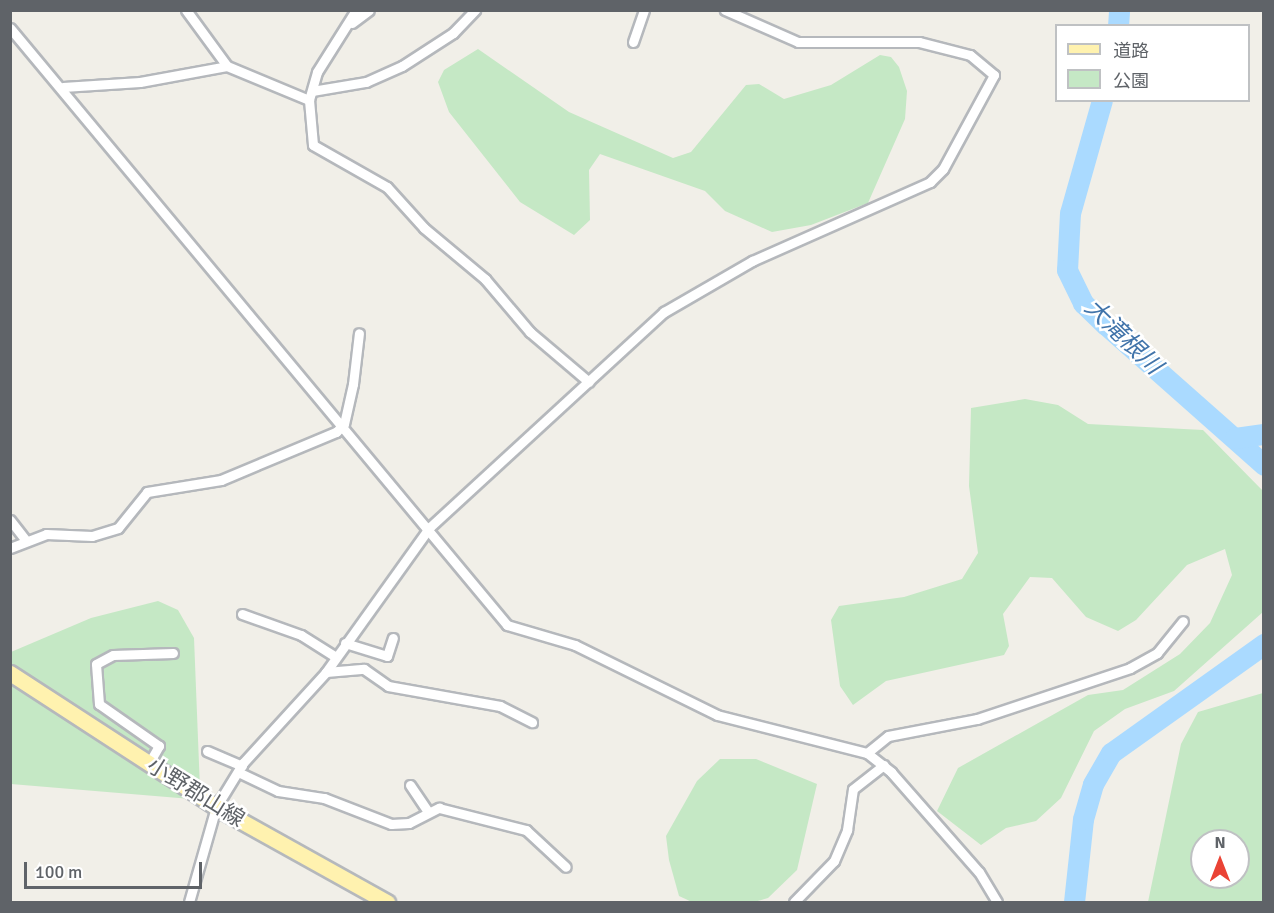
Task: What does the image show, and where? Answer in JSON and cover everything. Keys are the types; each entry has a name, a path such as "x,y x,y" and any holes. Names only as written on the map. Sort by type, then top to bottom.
{"main road":[{"name":"小野郡山線","path":"10,673 216,807 387,903"}],"street":[{"path":"186,10 227,66 309,100"},
{"path":"350,25 356,10"},
{"path":"369,10 350,25 324,56 309,100 313,145 387,187 424,228 485,279 530,332 588,382"},
{"path":"312,90 366,82 402,66 453,33 475,10"},
{"path":"633,42 644,10"},
{"path":"189,903 216,807 240,769 326,672 430,527 588,382 635,335 694,293 816,230 930,182 943,169 994,75 970,55 919,42 798,42 725,10"},
{"path":"10,28 63,87 430,527 507,625 575,645 717,715 867,753 884,765 979,872 997,903"},
{"path":"63,87 140,82 227,66"},
{"path":"10,548 25,539 46,534 92,536 118,528 147,492 221,480 322,439 344,424 359,333"},
{"path":"10,520 25,539"},
{"path":"242,614 301,635 336,657"},
{"path":"867,753 888,736 977,719 1122,672 1157,652 1183,621"},
{"path":"345,643 387,656 393,638"},
{"path":"149,763 159,746 99,704 96,664 113,655 173,653"},
{"path":"326,672 364,669 388,686 500,706 532,722"},
{"path":"207,751 278,791 324,798 391,824 409,823 427,810"},
{"path":"794,903 834,861 847,830 853,789 884,765"},
{"path":"410,785 427,810 526,830 566,867"}],"green space":[{"path":"478,49 569,112 673,158 691,152 746,85 759,84 784,99 831,85 880,55 891,57 899,67 907,91 905,119 868,203 811,225 772,232 725,211 705,191 600,154 589,170 590,220 574,235 520,202 449,112 438,82 444,70"},
{"path":"1025,399 1058,405 1088,424 1203,430 1263,491 1263,612 1174,691 1125,709 1094,731 1061,798 1036,821 1006,828 981,845 937,811 958,768 1088,695 1123,690 1180,654 1210,623 1232,575 1225,549 1187,565 1136,620 1118,631 1086,617 1052,578 1030,577 1003,614 1009,646 1004,655 886,681 853,705 840,686 831,620 839,606 904,597 962,579 978,553 969,486 971,408"},
{"path":"158,601 178,610 194,638 200,789 191,799 11,784 11,652 91,618"},
{"path":"1263,693 1263,902 1148,902 1181,744 1198,712"},
{"path":"720,759 756,759 817,784 797,870 768,898 754,902 692,902 679,896 669,860 666,836 697,781"}],"waterway":[{"name":"大滝根川","path":"1118,24 1119,10"},
{"name":"大滝根川","path":"1101,102 1070,213 1067,270 1083,303 1264,465"},
{"path":"1235,438 1264,434"},
{"name":"大滝根川","path":"1074,902 1083,819 1093,784 1111,753 1264,644"}]}
